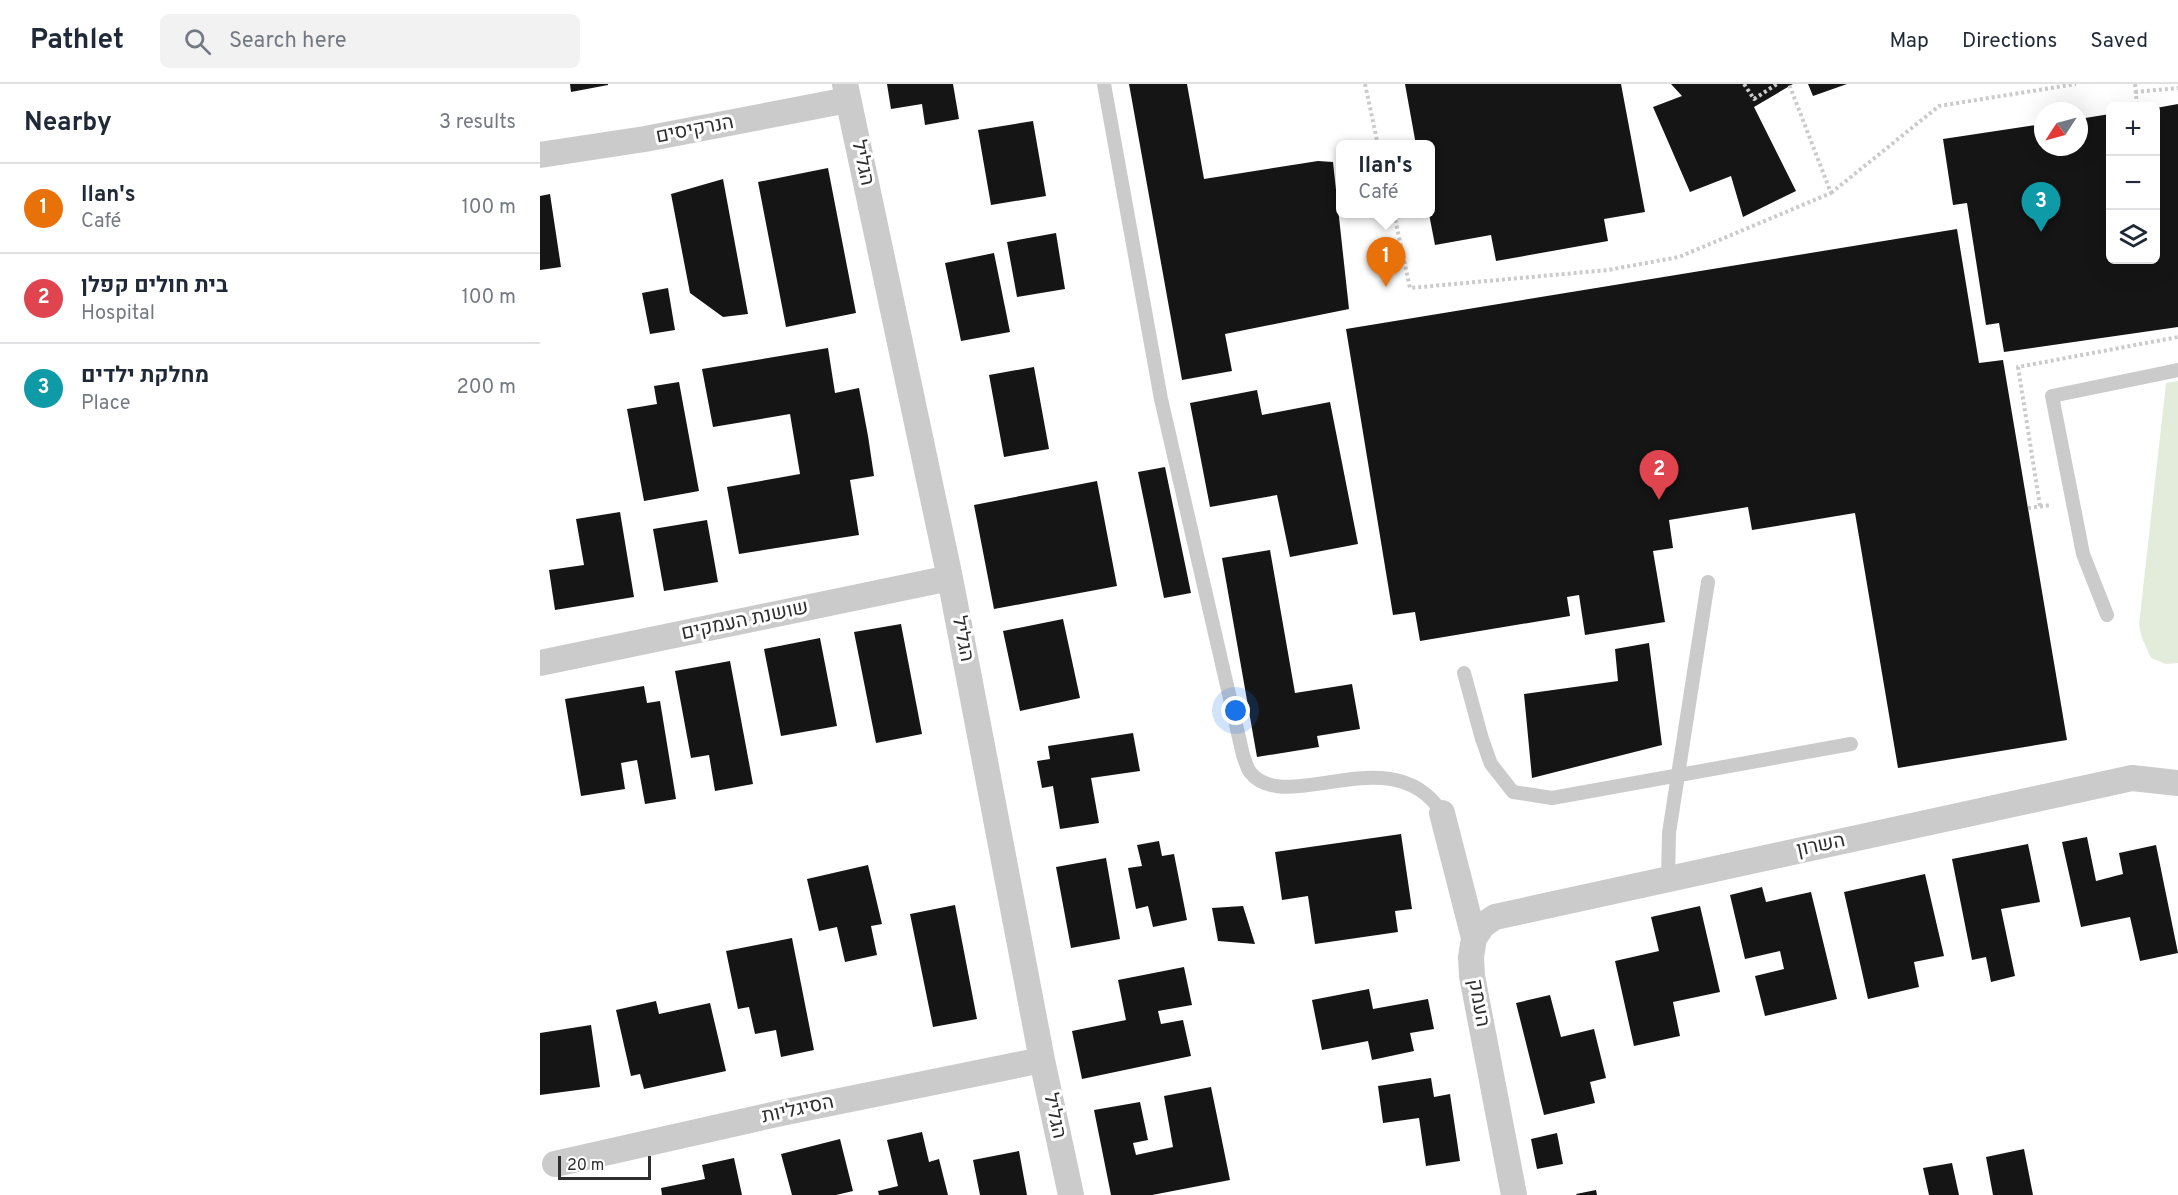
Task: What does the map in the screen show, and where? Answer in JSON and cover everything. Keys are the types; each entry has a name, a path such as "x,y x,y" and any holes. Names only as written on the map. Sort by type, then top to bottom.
{"street":[{"name":"הנרקיסים","path":"540,155 645,139 847,92"},
{"name":"הגליל","path":"847,92 950,578 1042,1060 1071,1195"},
{"name":"שושנת העמקים","path":"540,663 950,578"},
{"name":"השרון","path":"1474,939 1483,925 1495,917 2132,778 2178,783"},
{"name":"העמק","path":"1442,813 1474,939 1471,957 1472,976 1514,1195"},
{"name":"הסיגליות","path":"555,1164 782,1113 1042,1060"}],"lane":[{"path":"1104,84 1161,399 1249,771 1260,781 1281,787 1378,777 1420,789 1433,799 1442,813"},
{"path":"2107,615 2083,554 2052,396 2178,370"},
{"path":"1668,879 1670,833 1708,582"},
{"path":"1464,673 1491,764 1513,792 1552,798 1851,744"}],"path":[{"path":"1365,84 1377,140"},
{"path":"1744,84 1754,99 1777,84"},
{"path":"1789,84 1831,193"},
{"path":"1395,218 1410,288 1608,270 1679,257 1831,193 1939,106 2076,84"},
{"path":"2135,84 2137,102"},
{"path":"2136,92 2178,88"}],"green space":[{"path":"2178,381 2178,663 2166,664 2151,658 2139,625 2166,383"}],"building":[{"path":"570,84 608,84 608,85 571,92"},
{"path":"887,84 953,84 959,119 925,125 922,104 891,109"},
{"path":"1129,84 1187,84 1204,179 1318,161 1333,162 1336,218 1339,218 1349,309 1225,334 1232,371 1182,380"},
{"path":"1405,84 1621,84 1645,212 1604,219 1608,241 1496,261 1491,235 1435,245 1430,218 1435,218 1435,140 1415,140"},
{"path":"1671,84 1793,84 1754,107 1796,191 1743,217 1731,176 1690,192 1653,107 1682,96"},
{"path":"1808,84 1847,84 1813,96"},
{"path":"2178,104 2178,327 2004,352 1999,323 1986,325 1967,203 1953,205 1943,139 2034,125 2034,156 2088,156 2088,118 2106,115 2106,264 2160,264 2160,107"},
{"path":"1033,121 1046,196 991,205 978,130"},
{"path":"828,168 856,313 786,327 758,182"},
{"path":"723,179 748,314 723,317 690,293 671,194"},
{"path":"550,194 561,267 540,270 540,196"},
{"path":"1957,229 1979,363 2003,360 2067,740 1898,768 1855,513 1752,530 1748,507 1669,520 1673,548 1653,551 1665,622 1585,635 1579,595 1567,597 1570,616 1420,641 1415,612 1393,615 1346,329"},
{"path":"1056,233 1065,289 1017,297 1007,242"},
{"path":"994,253 1010,332 961,341 945,263"},
{"path":"668,288 675,330 650,334 642,293"},
{"path":"828,348 835,393 859,388 868,436 874,476 850,480 859,535 739,554 727,487 800,474 790,414 713,427 702,369"},
{"path":"1034,367 1049,449 1004,457 989,375"},
{"path":"679,382 699,491 644,501 627,409 657,404 654,386"},
{"path":"1257,390 1262,415 1330,402 1358,544 1290,557 1277,495 1210,507 1190,403"},
{"path":"1165,467 1191,593 1164,598 1138,472"},
{"path":"1097,481 1117,586 994,609 974,505"},
{"path":"620,512 634,597 555,610 549,570 584,565 576,519"},
{"path":"707,520 718,582 664,591 653,529"},
{"path":"1270,550 1295,693 1352,684 1360,729 1317,736 1319,747 1257,757 1222,558"},
{"path":"1063,619 1080,698 1020,711 1003,631"},
{"path":"901,624 922,734 876,743 854,632"},
{"path":"820,638 837,726 781,736 764,649"},
{"path":"1649,643 1662,745 1532,778 1524,694 1618,681 1615,649"},
{"path":"730,661 753,784 715,791 709,755 691,758 675,671"},
{"path":"644,686 647,703 660,701 676,799 645,804 637,760 621,763 625,789 581,796 565,699"},
{"path":"1133,733 1140,771 1091,778 1099,823 1060,829 1053,786 1042,788 1037,761 1050,759 1048,746"},
{"path":"1401,834 1412,909 1395,911 1398,932 1315,944 1308,896 1282,900 1275,852"},
{"path":"2087,837 2096,881 2123,874 2119,853 2156,845 2178,953 2140,961 2130,917 2081,927 2062,842"},
{"path":"1159,841 1162,856 1174,854 1187,920 1153,927 1148,906 1136,909 1128,868 1142,866 1137,845"},
{"path":"2028,844 2040,902 2001,909 2015,976 1991,982 1986,957 1972,960 1952,859"},
{"path":"1106,858 1120,939 1071,948 1056,867"},
{"path":"868,865 882,924 871,926 877,955 845,962 837,927 819,931 807,879"},
{"path":"1925,874 1944,956 1914,962 1919,987 1868,999 1844,892"},
{"path":"1762,887 1766,902 1811,892 1837,999 1765,1016 1755,976 1784,969 1780,951 1745,959 1730,895"},
{"path":"955,905 977,1019 933,1027 910,914"},
{"path":"1243,906 1255,944 1218,941 1212,908"},
{"path":"1700,906 1720,992 1673,1002 1680,1036 1634,1046 1615,961 1659,951 1651,917"},
{"path":"792,938 814,1050 781,1057 776,1030 755,1034 749,1007 738,1009 726,951"},
{"path":"1184,967 1192,1005 1158,1011 1161,1024 1183,1020 1191,1056 1082,1079 1072,1031 1126,1020 1118,980"},
{"path":"1369,989 1373,1009 1428,999 1434,1029 1410,1033 1414,1051 1372,1060 1368,1041 1322,1050 1312,1000"},
{"path":"1550,995 1561,1037 1594,1029 1606,1078 1590,1082 1595,1103 1544,1115 1516,1003"},
{"path":"656,1001 659,1014 710,1003 726,1071 644,1089 640,1074 631,1076 616,1010"},
{"path":"591,1025 600,1087 540,1095 540,1033"},
{"path":"1431,1078 1434,1097 1450,1094 1460,1161 1426,1166 1419,1118 1383,1123 1378,1086"},
{"path":"1211,1087 1230,1180 1152,1195 1111,1195 1094,1110 1140,1102 1148,1140 1133,1143 1136,1155 1173,1147 1164,1096"},
{"path":"922,1132 929,1162 939,1159 948,1195 879,1195 878,1191 898,1186 887,1140"},
{"path":"1557,1133 1563,1164 1537,1169 1531,1139"},
{"path":"840,1139 853,1191 836,1195 792,1195 781,1154"},
{"path":"2024,1149 2033,1195 1993,1195 1986,1157"},
{"path":"1019,1151 1027,1195 980,1195 973,1160"},
{"path":"734,1158 742,1195 662,1195 661,1188 705,1179 702,1165"},
{"path":"1952,1163 1959,1195 1929,1195 1923,1168"},
{"path":"1596,1190 1597,1195 1576,1194"}],"place":[{"name":"מחלקת ילדים","path":"2041,232"},
{"name":"Ilan's","path":"1386,287"},
{"name":"בית חולים קפלן","path":"1659,500"}]}
